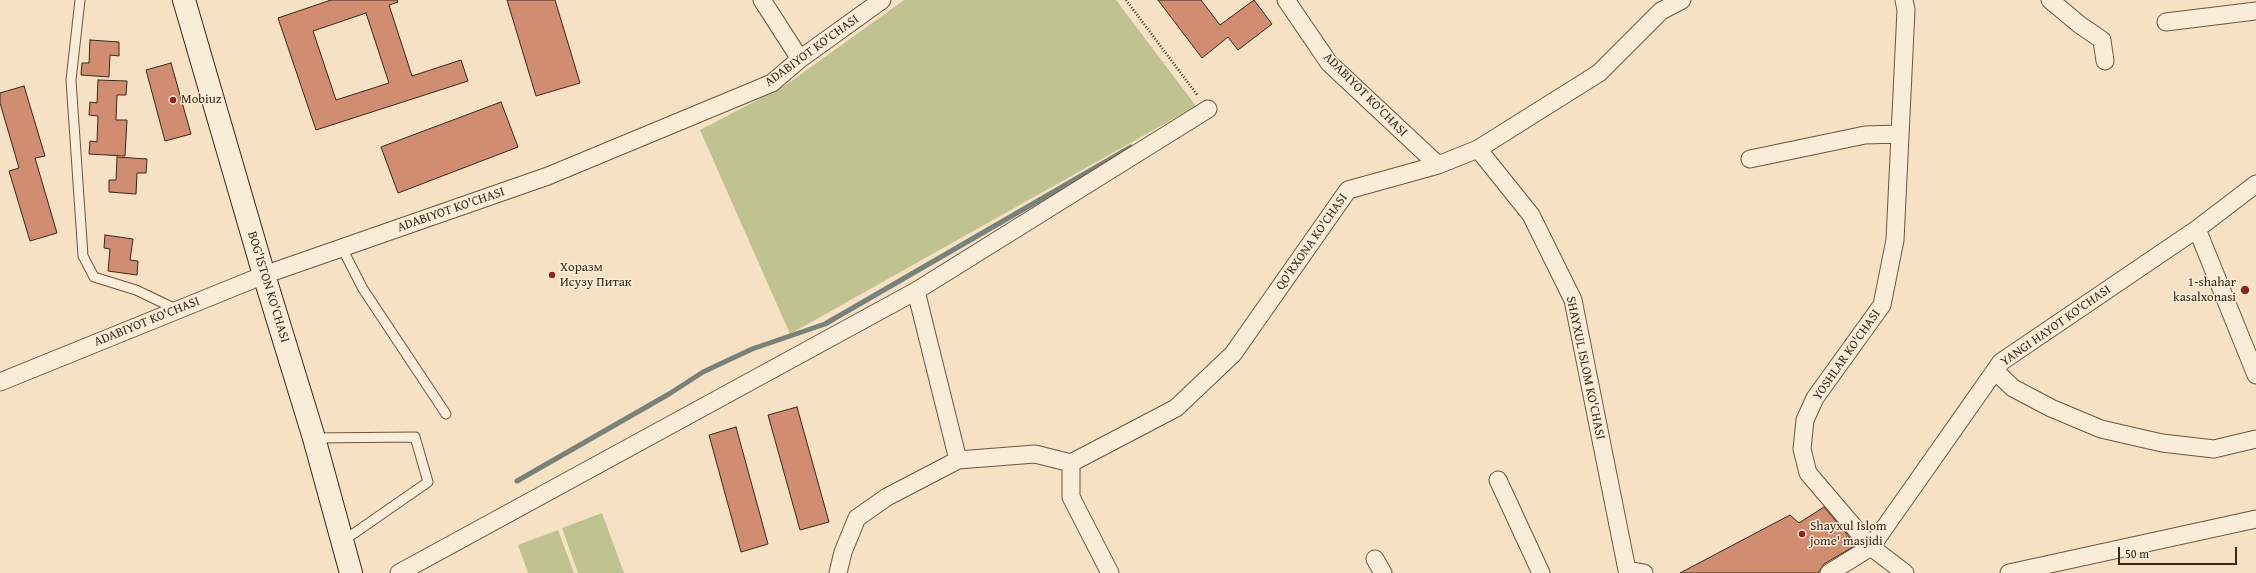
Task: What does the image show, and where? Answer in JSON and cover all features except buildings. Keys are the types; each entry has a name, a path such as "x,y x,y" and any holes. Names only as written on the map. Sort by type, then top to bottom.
{"main road":[{"name":"BOG'ISTON KO'CHASI","path":"184,0 264,275 314,438 351,573"}],"street":[{"path":"762,0 800,59"},
{"name":"ADABIYOT KO'CHASI","path":"0,382 264,275 548,176 772,83 800,59 882,0"},
{"name":"ADABIYOT KO'CHASI","path":"1286,0 1329,63 1438,165"},
{"name":"QO'RXONA KO'CHASI","path":"1071,462 1176,408 1233,354 1348,190 1438,165 1478,150 1599,74 1661,12 1682,0"},
{"name":"YOSHLAR KO'CHASI","path":"1904,0 1906,10 1895,240 1882,305 1815,398 1805,420 1802,449 1808,473 1871,547 1905,573"},
{"path":"2050,0 2080,25 2102,40 2105,61"},
{"path":"2166,22 2256,11"},
{"path":"399,573 916,291 1208,109"},
{"path":"1750,159 1865,135 1900,134"},
{"name":"SHAYXUL ISLOM KO'CHASI","path":"1478,150 1531,215 1573,300 1621,572 1644,573"},
{"name":"YANGI HAYOT KO'CHASI","path":"1828,573 1871,547 2001,362 2197,229 2256,184"},
{"path":"2197,229 2256,375"},
{"path":"916,291 958,460"},
{"path":"1995,371 2013,388 2045,405 2101,429 2162,443 2214,449 2256,439"},
{"path":"838,573 843,552 857,518 887,497 958,460 1035,454 1071,462 1071,497 1110,573"},
{"path":"1498,480 1541,573"},
{"path":"2010,573 2256,519"}],"lane":[{"path":"80,0 71,80 83,256 94,277 136,290 178,310"},
{"path":"342,248 363,289 446,414"},
{"path":"314,438 415,437 428,482 342,541"}],"path":[{"path":"1126,0 1208,109"}],"green space":[{"path":"904,0 1116,0 1196,106 790,334 700,130 786,85"},
{"path":"602,513 624,573 578,573 562,528"},
{"path":"558,530 574,573 528,573 518,545"}],"waterway":[{"path":"517,481 669,394 703,372 752,349 825,324 1131,147"}],"place":[{"name":"Mobiuz","path":"173,100"},
{"name":"Хоразм Исузу Питак","path":"552,275"},
{"name":"1-shahar kasalxonasi","path":"2245,290"},
{"name":"Shayxul Islom jome' masjidi","path":"1802,534"}]}
